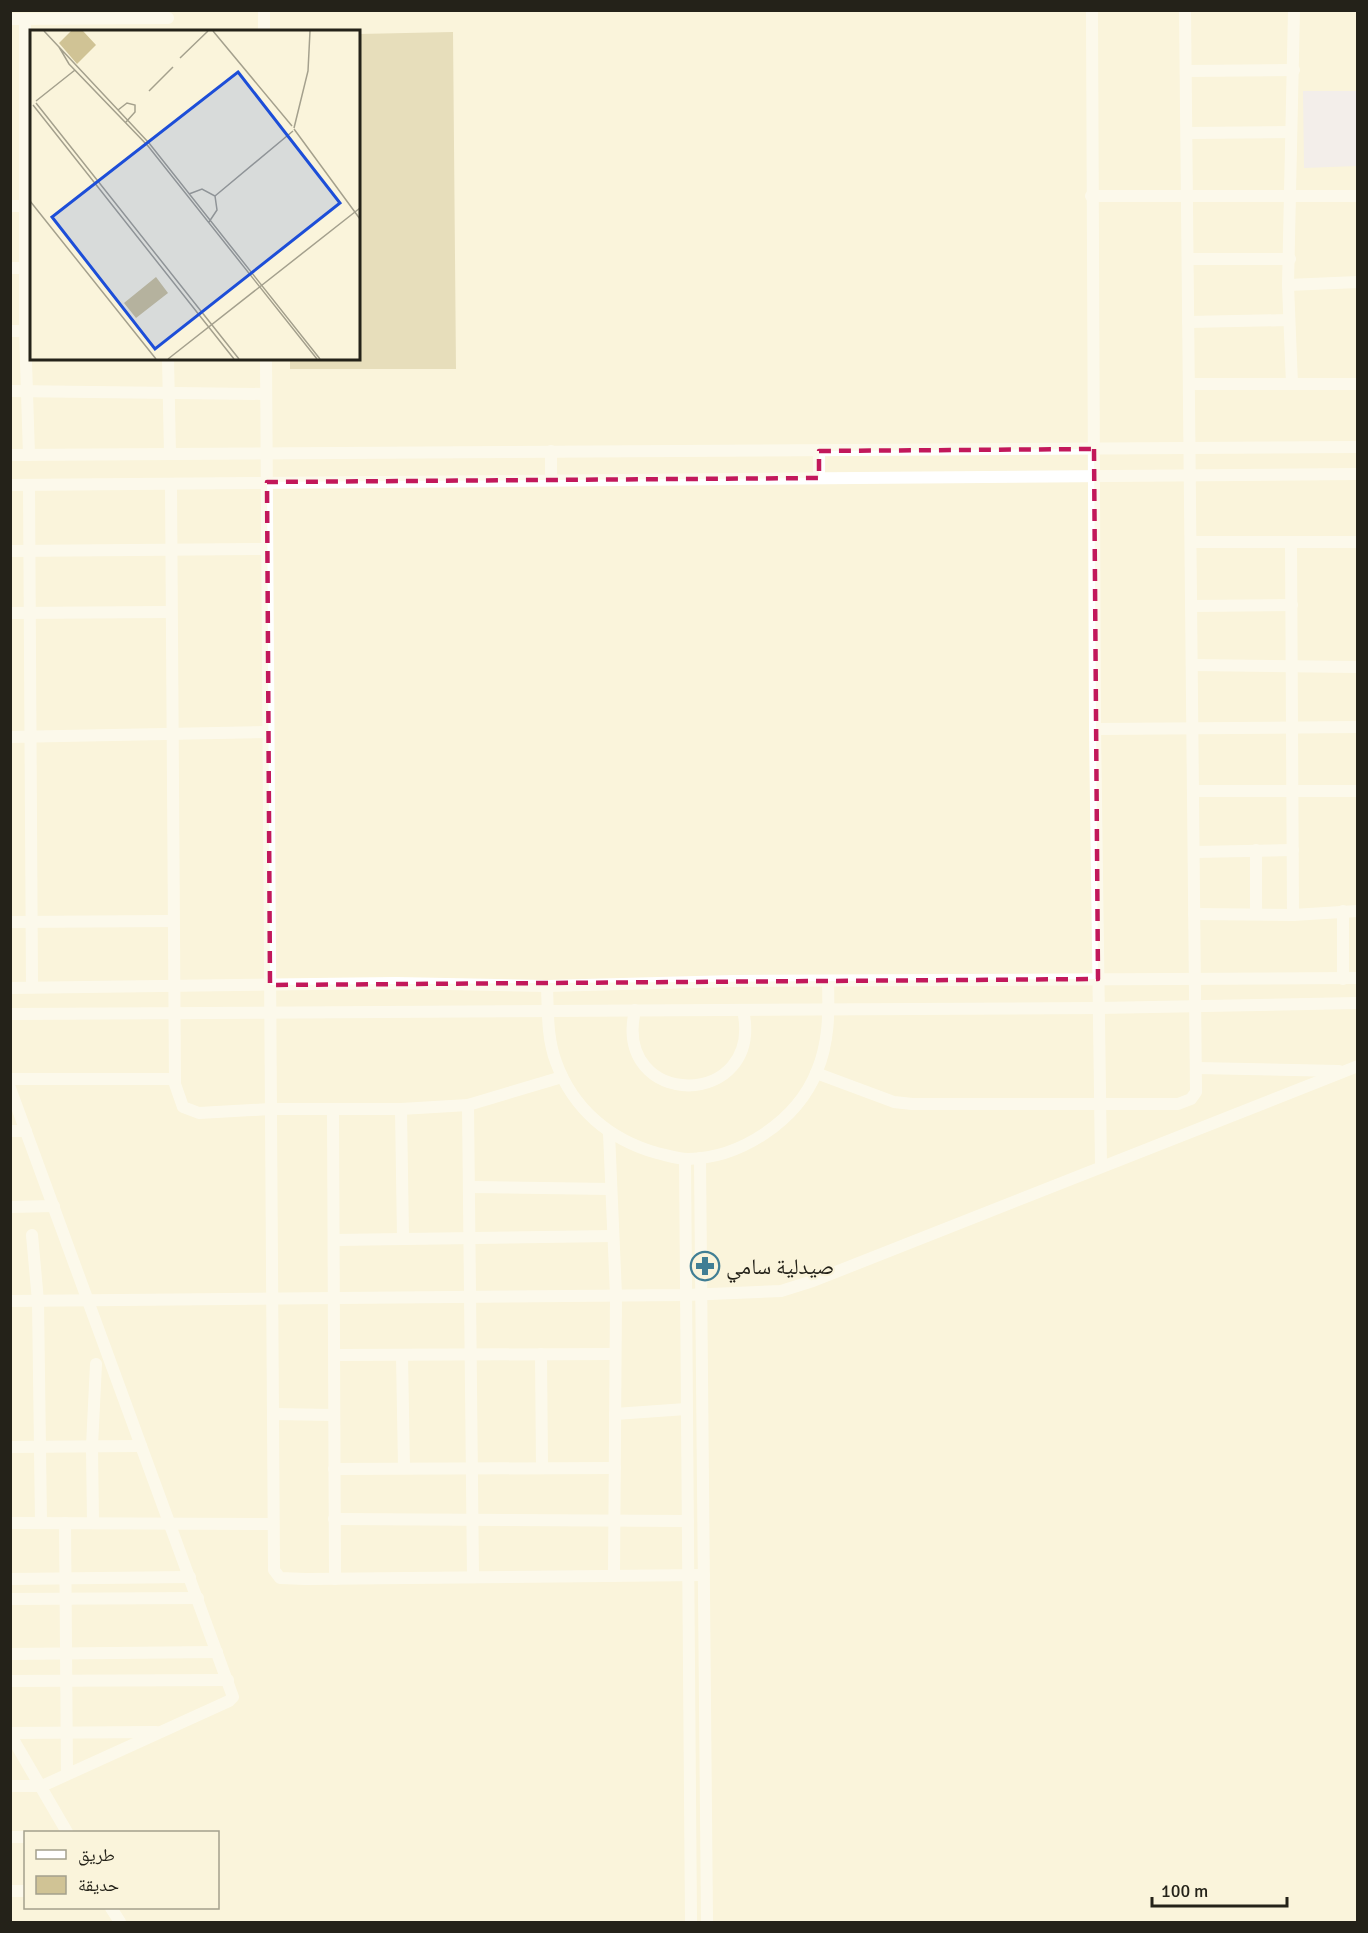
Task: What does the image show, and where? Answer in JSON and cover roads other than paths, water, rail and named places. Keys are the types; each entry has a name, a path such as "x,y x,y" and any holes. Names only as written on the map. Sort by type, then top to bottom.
{"street":[{"path":"264,10 264,30"},
{"path":"1092,10 1095,729 1101,1166"},
{"path":"816,1073 902,1103 1186,1102 1196,1092 1185,10"},
{"path":"1292,384 1288,285 1294,70 1293,10"},
{"path":"10,19 168,14 168,30"},
{"path":"25,19 29,455"},
{"path":"1186,71 1294,70"},
{"path":"1187,133 1291,132"},
{"path":"1092,196 1358,196"},
{"path":"10,206 28,206"},
{"path":"1188,259 1290,259"},
{"path":"10,268 28,268"},
{"path":"1288,285 1358,282"},
{"path":"1188,322 1289,320"},
{"path":"10,331 28,331"},
{"path":"168,360 170,454"},
{"path":"266,360 273,1565 278,1576 335,1578 704,1575"},
{"path":"1189,384 1358,384"},
{"path":"10,392 169,391 266,394"},
{"path":"10,455 1358,447"},
{"path":"551,451 551,479"},
{"path":"819,451 819,478"},
{"path":"10,485 1358,474"},
{"path":"171,484 170,612 175,1079 179,1101 192,1112 270,1109 401,1109 468,1105 562,1077"},
{"path":"28,485 32,987"},
{"path":"1191,542 1358,542"},
{"path":"1292,542 1293,915"},
{"path":"10,551 267,549"},
{"path":"1191,606 1292,605"},
{"path":"10,614 170,612"},
{"path":"1192,665 1358,667"},
{"path":"1095,729 1358,727"},
{"path":"10,737 268,732"},
{"path":"1193,791 1358,791"},
{"path":"1256,850 1256,914"},
{"path":"1194,852 1293,850"},
{"path":"1343,911 1343,979"},
{"path":"1194,914 1293,915 1358,911"},
{"path":"10,921 173,921"},
{"path":"10,988 396,982 547,986 723,981 1358,978"},
{"path":"547,986 550,1044 562,1077 582,1108 609,1132 642,1149 685,1160 700,1158 751,1141 771,1129 789,1113 816,1073 828,1031 828,982"},
{"path":"10,1014 548,1009 1100,1008 1358,1003"},
{"path":"635,1010 632,1037 642,1062 662,1080 688,1087 715,1080 735,1062 746,1037 743,1010"},
{"path":"1196,1068 1352,1069"},
{"path":"10,1301 686,1295 761,1292 796,1287 1352,1069"},
{"path":"10,1079 175,1079"},
{"path":"10,1088 228,1680 232,1699 42,1786 10,1786"},
{"path":"468,1105 472,1297 473,1576"},
{"path":"333,1109 335,1578"},
{"path":"401,1109 403,1238"},
{"path":"10,1131 26,1131"},
{"path":"609,1132 615,1295 614,1576"},
{"path":"700,1158 707,1923"},
{"path":"685,1160 692,1923"},
{"path":"470,1187 611,1189"},
{"path":"10,1207 54,1206"},
{"path":"32,1235 38,1301 41,1522"},
{"path":"334,1240 613,1236"},
{"path":"541,1354 542,1467"},
{"path":"334,1355 615,1354"},
{"path":"402,1355 404,1468"},
{"path":"93,1522 92,1446 96,1364"},
{"path":"615,1414 686,1409"},
{"path":"273,1414 334,1415"},
{"path":"10,1447 141,1446"},
{"path":"334,1469 615,1468"},
{"path":"334,1519 688,1521"},
{"path":"65,1522 67,1774"},
{"path":"10,1523 273,1524"},
{"path":"10,1579 190,1577"},
{"path":"10,1599 198,1598"},
{"path":"10,1654 217,1652"},
{"path":"10,1682 228,1680"},
{"path":"10,1733 160,1732"},
{"path":"10,1733 66,1831"},
{"path":"112,1909 120,1923"}],"place":[{"name":"صيدلية سامي","path":"705,1266"}]}
